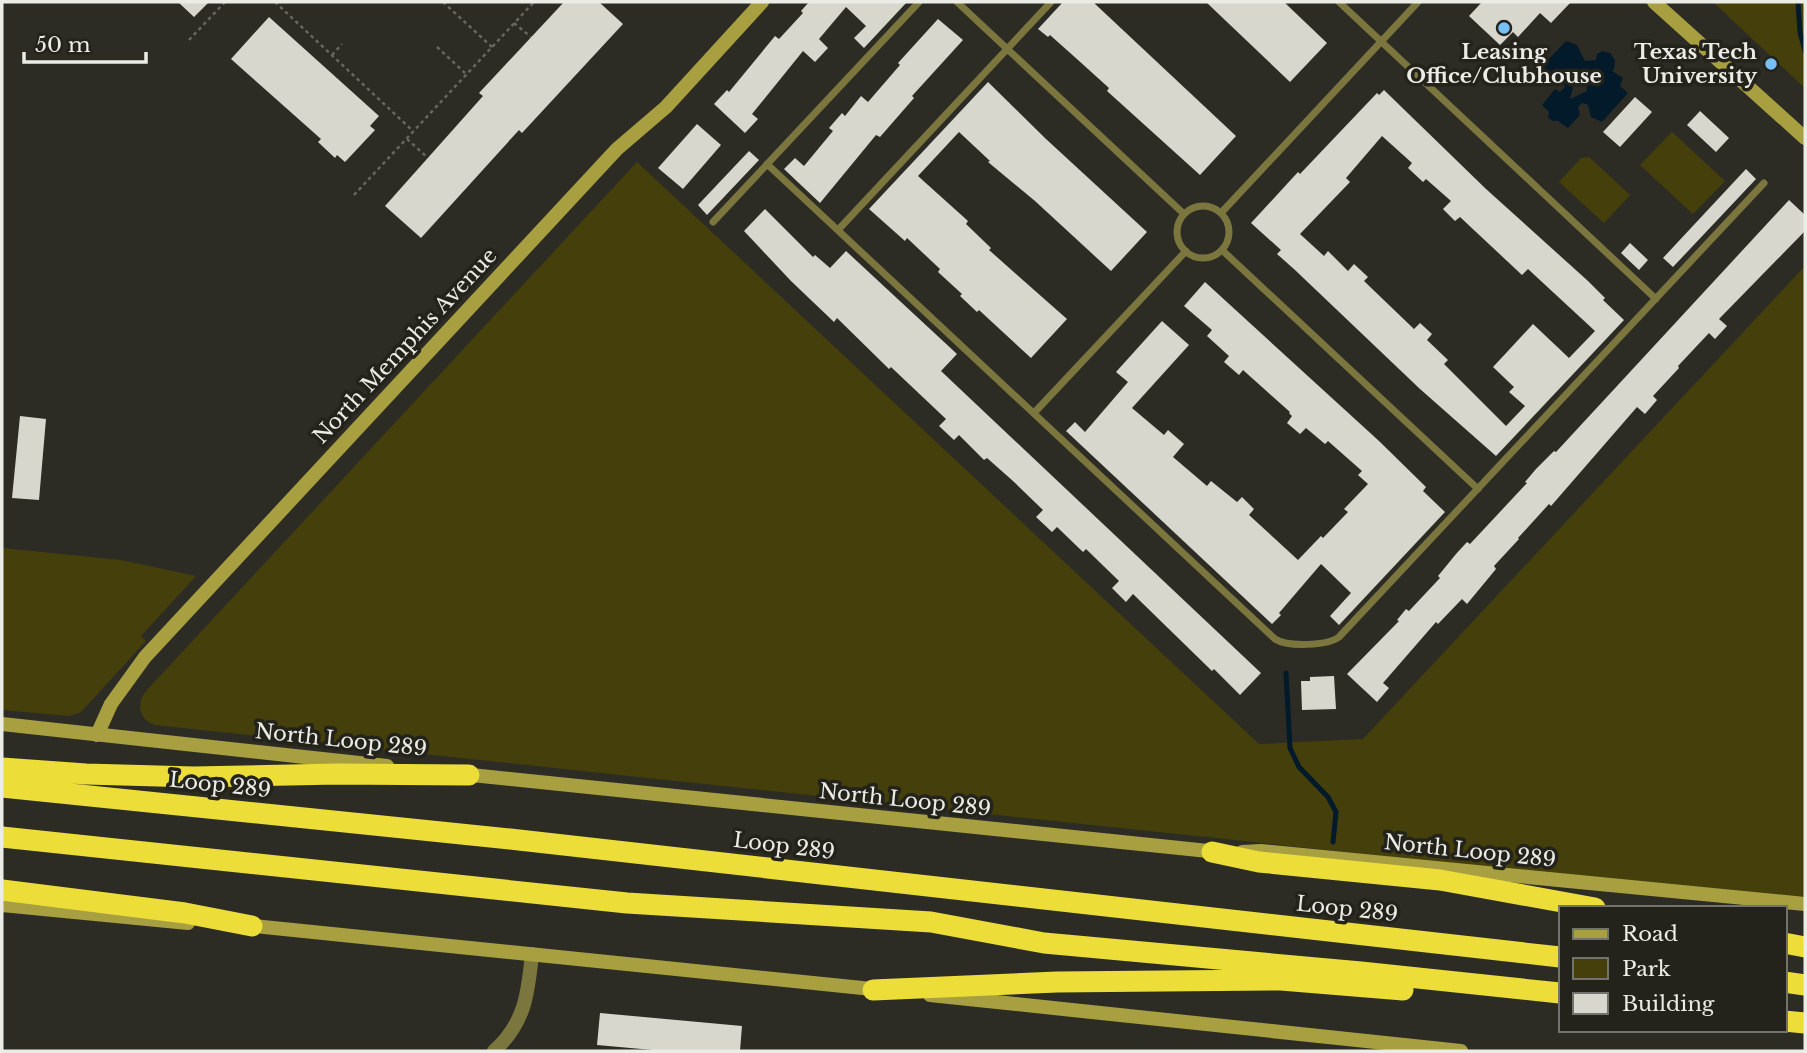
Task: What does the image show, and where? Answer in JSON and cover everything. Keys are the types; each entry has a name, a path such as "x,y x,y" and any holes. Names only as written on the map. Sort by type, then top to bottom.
{"highway":[{"path":"2,768 194,777 469,775"},
{"name":"Loop 289","path":"2,787 510,839 1559,957"},
{"path":"2,837 627,903 931,922 1044,943 1559,993"},
{"path":"1212,852 1259,862 1440,880 1584,906"},
{"path":"2,890 185,914 251,926"},
{"path":"1786,943 1805,947"},
{"path":"873,990 1057,982 1281,981 1559,1007"},
{"path":"1786,982 1805,985"},
{"path":"1786,1021 1805,1023"}],"main road":[{"name":"North Memphis Avenue","path":"97,735 111,704 145,657 617,149 666,107 762,2"},
{"path":"1654,2 1805,138"},
{"name":"North Loop 289","path":"2,724 1212,852 1261,851 1805,904"},
{"path":"2,905 532,954 1461,1051"}],"street":[{"path":"494,1051 521,1018 529,988 532,954"}],"lane":[{"path":"713,222 919,2"},
{"path":"957,2 1184,214"},
{"path":"838,230 1051,2"},
{"path":"1339,2 1656,299"},
{"path":"1222,213 1411,6 1418,2"},
{"path":"767,164 1275,639 1288,645 1335,641 1764,183"},
{"path":"1205,205 1222,213 1228,222 1230,234 1222,250 1213,256 1202,258 1186,251 1177,236 1178,224 1184,214 1194,207 1205,205"},
{"path":"1222,250 1478,489"},
{"path":"1034,414 1186,251"}],"path":[{"path":"189,40 225,2"},
{"path":"275,2 414,131"},
{"path":"443,2 492,47"},
{"path":"354,195 534,2"},
{"path":"514,23 531,37"},
{"path":"332,55 342,44"},
{"path":"436,47 466,74"},
{"path":"407,139 428,158"}],"green space":[{"path":"1713,2 1805,2 1805,88"},
{"path":"1672,132 1725,181 1693,214 1640,165"},
{"path":"1589,157 1630,195 1604,223 1559,182 1581,158"},
{"path":"637,162 1259,744 1363,739 1805,266 1805,897 1510,871 155,725 145,719 140,705 147,690"},
{"path":"2,548 121,560 196,576 141,636 146,641 81,712 69,716 2,710"}],"water":[{"path":"1566,41 1577,45 1585,61 1596,60 1597,54 1602,51 1610,53 1615,60 1612,71 1623,78 1620,86 1628,93 1602,122 1591,117 1588,105 1582,103 1578,107 1580,115 1568,128 1548,118 1549,112 1542,105 1555,89 1560,92 1565,87 1547,78 1542,66","holes":["1581,80 1586,82 1587,91 1570,99 1574,84"]}],"building":[{"path":"178,2 209,2 194,17"},
{"path":"564,2 599,2 623,24 522,133 519,130 421,238 385,206 483,96 479,93"},
{"path":"809,2 907,2 864,48 854,38 866,26 846,7 819,39 828,48 815,62 803,51 752,114 758,119 745,133 714,104 727,90 729,92 775,36 779,39 803,13 801,11"},
{"path":"1063,2 1093,2 1236,136 1200,175 1107,91 1109,88 1078,60 1050,35 1048,37 1038,29"},
{"path":"1206,2 1284,2 1327,43 1290,82"},
{"name":"Leasing Office/Clubhouse","path":"1482,2 1571,2 1551,23 1540,13 1518,37 1513,32 1500,45 1469,16"},
{"path":"269,17 379,116 370,126 375,130 345,162 337,155 335,158 318,142 321,139 231,59"},
{"path":"938,19 963,40 912,96 914,98 880,137 876,135 820,203 784,169 795,158 804,166 833,131 829,128 842,113 845,116 861,96 868,102 900,65 898,63"},
{"path":"988,82 1147,232 1111,271 988,162 990,161 959,132 918,176 968,221 966,224 991,248 989,250 1067,319 1031,358 960,296 962,294 938,272 940,269 907,238 905,241 869,209"},
{"path":"1384,90 1486,189 1588,281 1624,320 1496,456 1420,389 1277,254 1281,250 1251,223 1377,93 1379,95","holes":["1382,136 1412,163 1408,168 1423,182 1426,179 1451,201 1443,209 1455,221 1460,217 1522,275 1528,269 1595,331 1569,358 1533,324 1493,367 1514,387 1509,392 1525,406 1506,426 1444,364 1448,360 1427,340 1432,334 1420,323 1414,329 1364,281 1368,277 1354,264 1348,271 1328,251 1324,256 1300,234 1350,182 1346,178"]},
{"path":"1635,97 1652,112 1620,147 1603,132"},
{"path":"1700,111 1729,138 1716,152 1687,125"},
{"path":"697,124 721,145 683,189 658,168"},
{"path":"749,151 759,160 707,215 698,205"},
{"path":"1746,169 1756,179 1673,267 1663,258"},
{"path":"1789,200 1805,215 1805,231 1719,319 1727,326 1715,339 1709,333 1678,366 1653,396 1657,400 1645,414 1637,407 1551,506 1549,504 1518,538 1467,604 1462,599 1438,624 1436,622 1383,683 1389,688 1377,702 1347,674 1399,621 1397,620 1406,609 1409,611 1440,578 1438,576 1467,542 1470,544 1527,483 1525,482 1536,469 1556,452"},
{"path":"765,209 813,257 815,255 830,268 846,251 957,354 941,371 1261,673 1240,695 1133,594 1126,602 1112,588 1119,581 1086,549 1083,552 1057,527 1052,532 1036,517 1043,510 1013,481 987,458 984,460 959,435 954,440 939,426 946,419 837,318 834,322 791,281 744,231"},
{"path":"1630,243 1648,260 1639,270 1621,253"},
{"path":"1205,282 1379,441 1426,487 1423,491 1445,512 1339,625 1330,616 1351,593 1321,564 1272,624 1066,431 1075,422 1085,432 1128,382 1116,372 1162,321 1189,345 1132,408 1164,435 1168,430 1184,444 1173,457 1207,486 1211,481 1237,502 1242,497 1254,509 1249,515 1298,560 1348,512 1344,509 1368,484 1358,475 1362,471 1328,441 1325,444 1306,428 1300,434 1287,423 1292,416 1290,412 1243,370 1239,375 1224,362 1229,356 1207,336 1212,330 1184,306"},
{"path":"20,416 46,419 39,500 12,498"},
{"path":"1334,676 1336,709 1302,710 1301,681 1310,681 1310,677"},
{"path":"600,1013 742,1026 740,1051 664,1051 597,1045"}],"waterway":[{"path":"1798,2 1800,32 1805,51"},
{"path":"1286,673 1290,748 1299,767 1328,797 1336,812 1333,842"}],"place":[{"name":"Leasing Office/Clubhouse","path":"1504,28"},
{"name":"Texas Tech University","path":"1771,64"}]}
